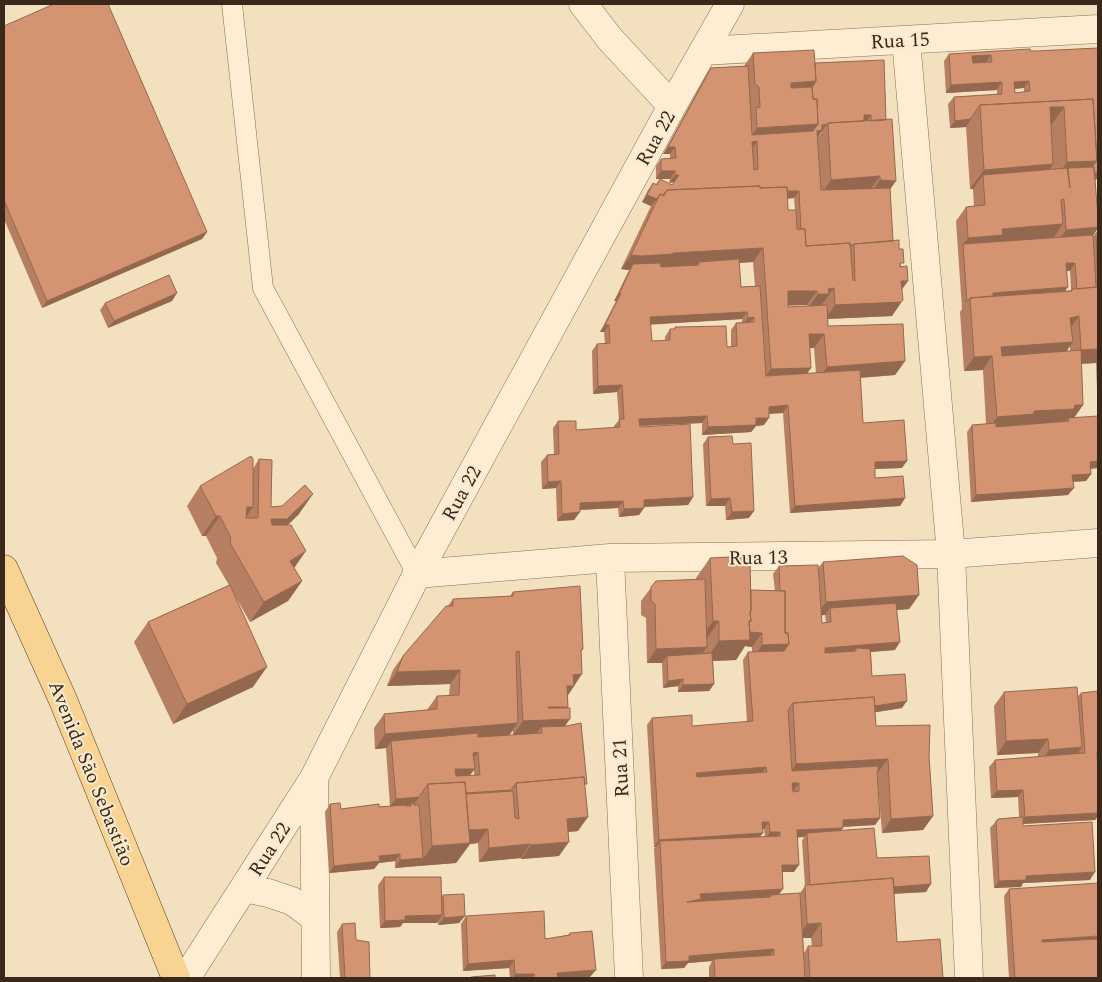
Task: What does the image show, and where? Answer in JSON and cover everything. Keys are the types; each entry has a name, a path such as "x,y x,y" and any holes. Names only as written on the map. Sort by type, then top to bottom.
{"main road":[{"name":"Avenida São Sebastião","path":"4,569 63,700 176,978"}],"street":[{"path":"583,4 610,39 672,106"},
{"name":"Rua 22","path":"186,978 314,778 417,574 672,106 730,4"},
{"name":"Rua 15","path":"703,52 1098,29"},
{"path":"906,40 951,554 969,978"},
{"name":"Rua 13","path":"417,574 610,558 951,554 1098,543"},
{"name":"Rua 21","path":"610,558 629,978"},
{"path":"314,778 316,978"},
{"path":"244,888 292,901 314,916"}],"lane":[{"path":"232,4 263,288 417,574"}],"building":[{"path":"54,4 108,4 207,232 47,301 4,200 4,26"},
{"path":"1098,48 1098,173 1094,173 1094,167 1092,167 1097,161 1093,99 980,105 971,119 955,121 954,97 1002,94 1002,82 951,85 949,54 1030,49 1030,51","holes":["991,55 992,62 973,63 972,56","1029,81 1030,91 1015,93 1014,82"]},
{"path":"814,50 816,81 791,83 791,88 812,87 813,99 817,99 818,124 757,128 756,108 760,107 759,87 755,84 753,53"},
{"path":"884,60 886,120 871,121 871,115 864,115 864,121 828,123 822,125 822,130 817,131 821,190 890,188 893,241 854,244 850,246 850,243 806,246 805,229 801,229 799,191 787,191 787,187 760,188 760,186 667,190 663,195 660,194 657,199 647,195 653,183 657,185 660,179 672,185 679,175 675,175 675,171 661,171 661,159 676,158 675,147 668,147 711,68 748,66 752,135 813,131 818,124 817,99 813,99 812,88 816,81 815,63","holes":["757,141 758,169 754,170 752,142"]},
{"path":"1093,99 1097,161 1067,162 1064,107 1050,107 1053,164 984,170 980,105"},
{"path":"892,119 896,181 880,180 880,176 831,180 828,123"},
{"path":"1094,167 1098,227 1066,230 1064,199 1061,200 1063,224 1002,229 1003,235 968,238 966,207 985,205 983,175 1067,168 1070,188 1068,168"},
{"path":"760,186 760,188 787,187 788,210 796,210 797,229 805,229 806,246 850,243 853,280 855,281 854,244 899,240 899,249 903,249 904,263 900,263 900,267 907,266 908,281 901,281 903,300 901,302 835,305 834,288 828,289 829,294 818,294 817,291 788,291 788,307 827,305 828,326 903,324 905,361 827,367 824,334 809,334 811,368 771,369 763,248 641,256 631,255 660,194 664,196 667,190"},
{"path":"1096,233 1098,233 1098,287"},
{"path":"1093,235 1096,287 1077,289 1075,263 1066,263 1068,287 993,293 993,296 970,298 967,302 963,244"},
{"path":"739,259 741,287 760,286 766,376 860,370 863,423 904,420 907,461 875,462 875,478 903,476 905,498 795,506 788,405 769,407 769,418 756,418 756,425 708,427 707,416 639,419 640,427 690,424 693,497 644,500 644,508 624,509 623,501 580,503 580,512 562,514 561,481 548,482 547,455 559,454 558,421 576,421 576,430 620,427 619,419 624,419 622,385 598,386 597,344 610,343 609,325 605,325 633,264 660,263 661,267 699,265 699,262","holes":["747,312 748,318 754,317 754,322 736,323 737,346 727,347 726,326 675,327 675,329 670,329 670,340 652,341 650,317"]},
{"path":"169,275 177,293 114,321 105,303"},
{"path":"1098,287 1098,349 1081,350 1083,405 1075,405 1074,409 1034,411 1034,414 997,417 992,356 974,357 970,298 1072,291 1072,289","holes":["1079,316 1081,350 1002,356 1001,347 1073,342 1070,318"]},
{"path":"1098,416 1098,461 1090,462 1091,474 1072,475 1074,488 976,495 972,425 996,423 996,427 1069,421 1068,418"},
{"path":"732,436 733,444 751,443 754,511 732,512 730,498 711,499 708,437"},
{"path":"251,456 253,459 253,507 247,507 246,518 258,518 259,459 272,460 271,507 282,506 305,485 313,494 287,519 271,519 272,525 291,525 306,551 290,561 302,581 264,602 230,543 231,538 220,516 216,516 200,486"},
{"path":"903,556 917,565 919,595 826,602 823,562"},
{"path":"730,557 730,559 750,557 750,640 719,641 719,621 713,621 710,558"},
{"path":"818,565 822,623 831,622 830,608 896,603 900,642 825,648 825,653 856,651 856,648 870,649 872,676 905,674 907,701 875,706 874,697 793,703 788,710 792,771 878,766 880,818 843,820 843,828 797,830 799,865 782,865 783,889 700,894 701,899 687,902 770,897 771,895 800,893 805,978 715,978 714,959 774,955 774,949 689,956 689,961 666,962 660,841 780,836 780,832 770,832 769,822 762,822 763,833 659,840 652,718 692,715 692,726 753,721 748,652 784,651 789,644 788,633 785,633 785,591 780,591 779,566","holes":["766,767 767,772 697,777 696,773","792,783 799,783 799,791 793,792"]},
{"path":"705,579 707,647 656,649 655,604 651,601 651,587 656,581"},
{"path":"230,585 267,667 187,704 148,622"},
{"path":"580,586 583,649 581,650 582,674 573,675 574,686 567,686 568,707 548,707 570,708 570,719 523,721 519,651 516,652 518,723 385,734 384,714 437,709 437,696 459,695 460,670 397,672 403,656 446,606 453,606 453,599 513,596 513,592"},
{"path":"751,590 785,591 785,633 788,633 789,644 762,645 762,633 750,632"},
{"path":"712,653 714,684 683,685 683,679 668,681 667,656"},
{"path":"1077,687 1082,747 1049,750 1048,739 1006,741 1004,692"},
{"path":"1098,691 1098,813 1025,817 1023,790 997,791 995,760 1085,753 1081,693"},
{"path":"874,697 876,726 930,725 929,756 933,816 891,819 888,759 796,764 793,703"},
{"path":"581,723 587,784 585,784 584,777 516,783 511,790 466,793 465,782 428,784 419,797 396,799 391,741 478,733 478,737 542,733 541,727","holes":["478,752 480,775 456,776 455,769 475,769 473,753"]},
{"path":"584,777 588,817 567,819 569,842 489,848 488,829 469,830 466,794 513,791 515,818 519,819 516,783"},
{"path":"465,782 470,843 432,846 428,784"},
{"path":"340,803 341,809 379,804 379,807 411,806 411,803 419,805 423,858 400,860 400,854 379,856 380,861 334,866 330,804"},
{"path":"1023,817 1023,826 1092,822 1095,872 1026,876 1026,880 999,881 996,821 998,819"},
{"path":"874,828 877,858 929,856 931,884 894,887 893,878 810,885 807,833"},
{"path":"384,877 441,877 442,915 405,916 405,920 385,921"},
{"path":"893,878 897,942 940,939 943,978 810,978 808,946 822,946 821,923 807,924 805,885"},
{"path":"1098,883 1098,936 1042,940 1042,942 1098,939 1098,978 1015,978 1009,889"},
{"path":"464,894 465,916 444,918 443,895"},
{"path":"544,911 545,939 570,935 570,933 592,931 596,970 557,973 558,978 512,978 535,976 534,974 515,974 514,960 468,964 466,916"},
{"path":"355,923 356,940 369,942 370,978 345,978 342,924"},
{"path":"495,975 495,978 471,978 471,977"}]}
